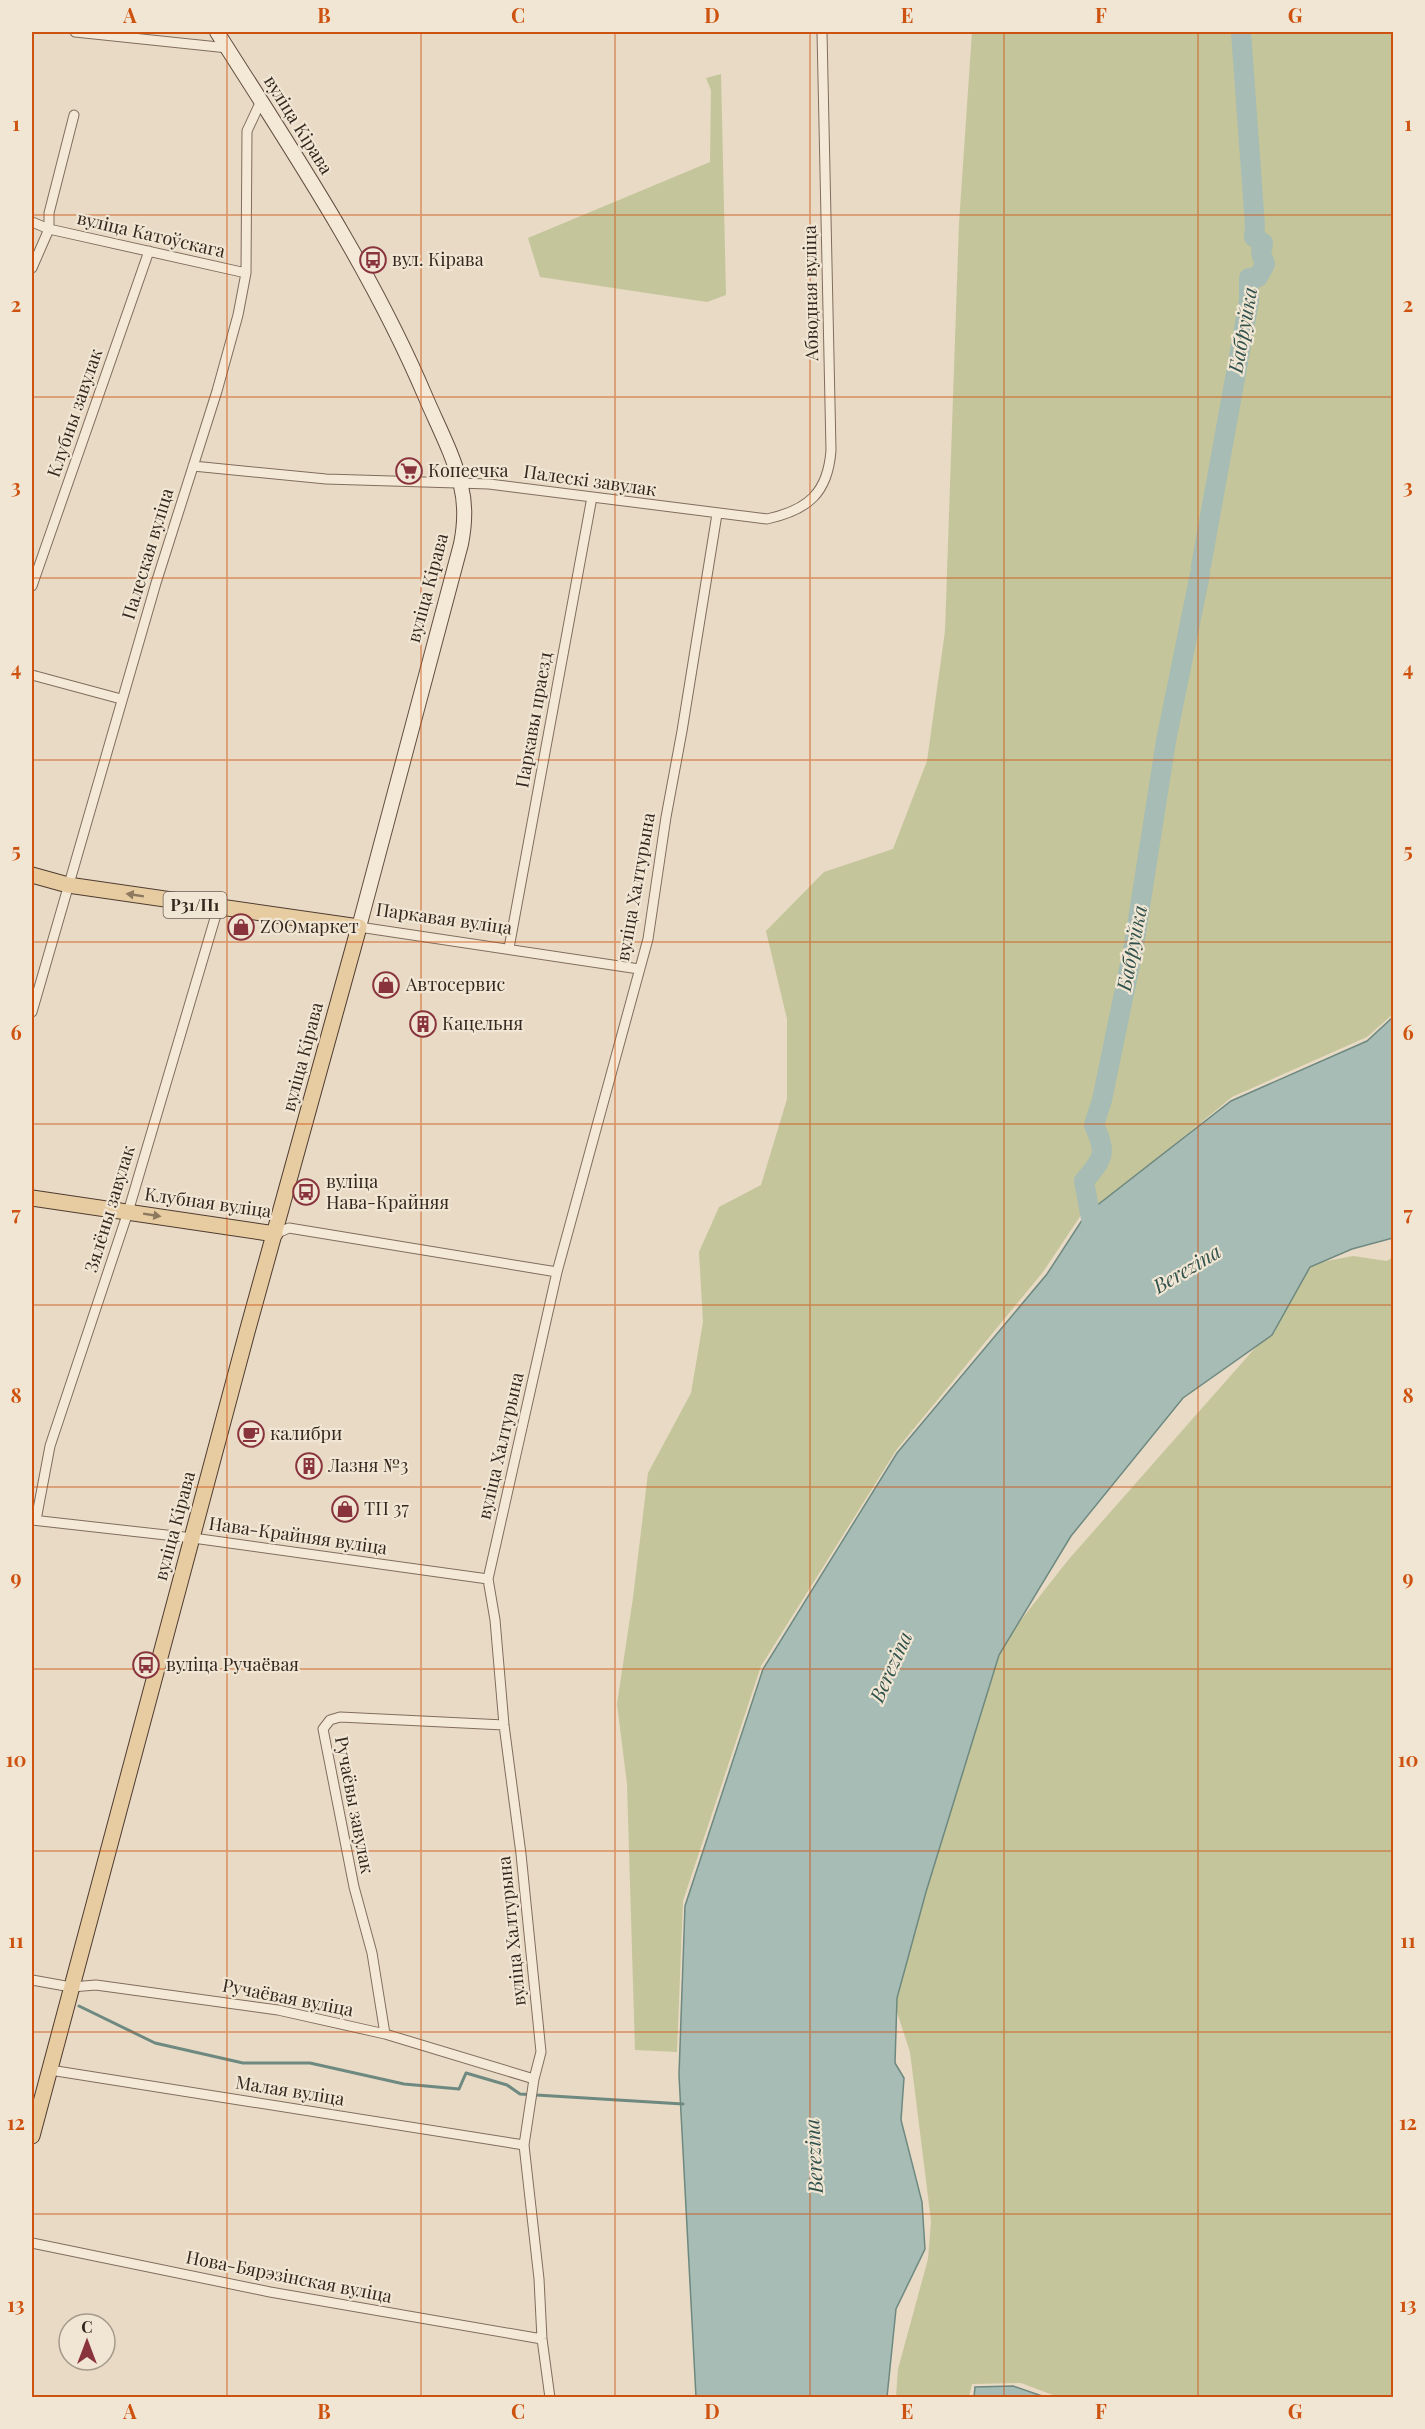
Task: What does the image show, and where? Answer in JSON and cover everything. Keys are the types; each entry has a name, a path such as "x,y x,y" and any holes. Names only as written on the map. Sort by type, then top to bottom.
{"main road":[{"name":"вуліца Кірава","path":"32,2136 274,1234 359,927 461,544 465,512 461,484 416,373 374,288 218,32"},
{"name":"Паркавая вуліца","path":"32,875 68,885 359,927"},
{"name":"Клубная вуліца","path":"32,1198 274,1234"}],"street":[{"path":"75,32 228,48"},
{"name":"Абводная вуліца","path":"767,519 788,515 810,502 822,486 830,469 822,32"},
{"name":"Палеская вуліца","path":"32,1012 121,699 238,315 246,273 247,131 261,101"},
{"name":"вуліца Катоўскага","path":"49,229 49,213 74,115"},
{"name":"вуліца Катоўскага","path":"32,222 49,229 246,273"},
{"path":"32,268 49,229"},
{"name":"Клубны завулак","path":"32,586 149,251"},
{"name":"Палескі завулак","path":"193,466 326,479 489,484 767,519"},
{"name":"Паркавы праезд","path":"509,948 592,497"},
{"name":"вуліца Халтурына","path":"550,2397 542,2338 539,2279 525,2145 533,2083 541,2052 522,1854 504,1725 495,1620 488,1579 557,1272 648,939 666,816 717,514"},
{"path":"32,675 121,699"},
{"name":"Зялёны завулак","path":"34,1520 50,1446 128,1212 218,908"},
{"name":"Паркавая вуліца","path":"359,927 639,969"},
{"name":"Клубная вуліца","path":"274,1234 289,1228 557,1272"},
{"name":"Нава-Крайняя вуліца","path":"34,1520 193,1538 488,1579"},
{"name":"Ручаёвы завулак","path":"385,2034 372,1953 354,1887 323,1729 330,1720 340,1717 504,1725"},
{"name":"Ручаёвая вуліца","path":"32,1980 71,1987 96,1984 278,2010 385,2034 533,2083"},
{"name":"Малая вуліца","path":"50,2070 525,2145"},
{"name":"Нова-Бярэзінская вуліца","path":"32,2243 270,2292 542,2338"}],"green space":[{"path":"972,32 1393,32 1393,1014 1367,1037 1232,1097 1108,1199 1083,1212 1043,1272 897,1449 761,1666 683,1901 677,2052 635,2050 627,1784 617,1704 648,1473 691,1393 703,1322 699,1252 719,1207 761,1185 787,1099 787,1019 766,931 824,872 893,849 927,761 945,631 959,223"},
{"path":"721,74 726,295 707,302 540,277 528,238 710,162 711,90 706,78"},
{"path":"1353,1256 1387,1261 1393,1257 1393,2397 1061,2398 1021,2383 972,2384 969,2397 896,2397 898,2369 928,2259 931,2221 910,2052 893,2000 994,1654 1069,1559 1270,1331 1306,1265"}],"water":[{"name":"Berezina","path":"1393,1017 1393,1238 1352,1249 1310,1267 1272,1335 1183,1398 1071,1536 999,1655 926,1892 897,1998 895,2063 904,2078 901,2120 922,2202 925,2249 896,2309 887,2397 696,2397 679,2075 685,1906 763,1669 897,1453 1047,1274 1086,1214 1231,1101 1367,1041"},
{"path":"1013,2386 1045,2397 974,2397 975,2387"}],"waterway":[{"name":"Бабруйка","path":"1201,566 1249,301 1249,278 1258,277 1265,264 1261,253 1263,243 1254,237 1241,32"},
{"name":"Бабруйка","path":"1094,1235 1084,1181 1096,1166 1101,1155 1101,1142 1094,1125 1102,1100 1134,945 1166,741 1200,574"},
{"path":"79,2006 155,2043 243,2063 310,2063 404,2084 459,2089 466,2073 507,2085 520,2094 683,2104"}],"place":[{"name":"вул. Кірава","path":"373,260"},
{"name":"Копеечка","path":"409,471"},
{"name":"ZOOмаркет","path":"241,927"},
{"name":"Автосервис","path":"386,985"},
{"name":"Кацельня","path":"423,1024"},
{"name":"вуліца Нава-Крайняя","path":"306,1192"},
{"name":"калибри","path":"251,1434"},
{"name":"Лазня №3","path":"309,1466"},
{"name":"ТП 37","path":"345,1509"},
{"name":"вуліца Ручаёвая","path":"146,1665"}]}
